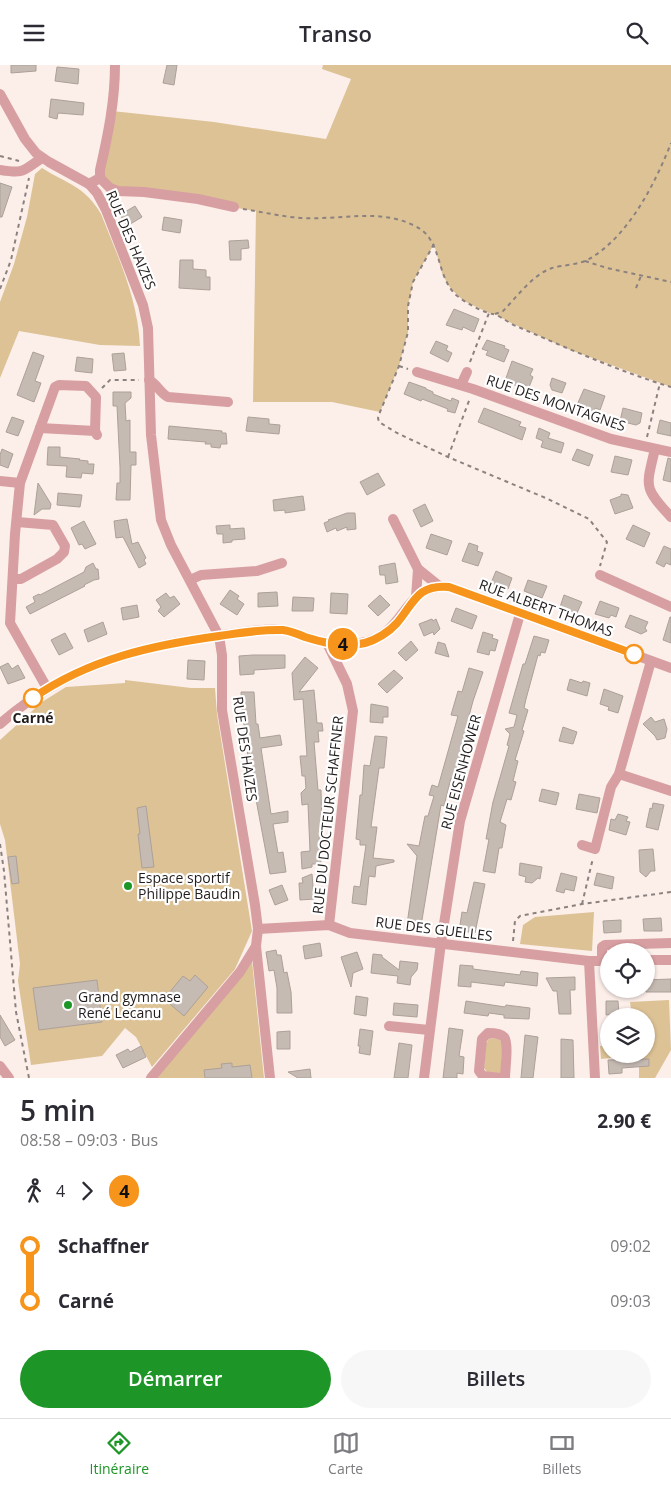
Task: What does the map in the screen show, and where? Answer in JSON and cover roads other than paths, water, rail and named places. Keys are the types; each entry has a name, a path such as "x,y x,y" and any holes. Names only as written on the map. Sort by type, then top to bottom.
{"street":[{"path":"115,65 111,120 100,178 118,191 144,192 198,199 234,207"},
{"name":"RUE DES HAIZES","path":"0,94 25,139 42,158 89,184 97,193 106,210 143,305 148,328 151,435 161,520 171,545 219,636 222,655 222,710 256,905 258,929 256,946"},
{"path":"0,170 18,173 42,158"},
{"path":"89,184 100,178"},
{"name":"RUE DES MONTAGNES","path":"417,372 473,389 610,439 671,452"},
{"path":"461,385 467,372"},
{"path":"149,380 155,383 163,395 168,397 228,403"},
{"path":"40,428 96,433 96,397 86,386 59,385 55,387 40,428 20,483 10,623 47,688"},
{"path":"650,448 647,481 649,489 654,498 671,517"},
{"path":"0,481 20,483"},
{"name":"RUE ALBERT THOMAS","path":"393,519 418,569 439,586 449,587 671,668"},
{"path":"13,579 21,579 57,559 64,551 65,546 53,525 17,521"},
{"path":"190,579 201,575 258,571 282,563"},
{"path":"416,597 418,569"},
{"path":"600,575 671,607"},
{"path":"0,725 47,688 103,661 136,651 219,636 286,630 327,643 348,645 364,643 378,637 396,624 416,597 424,590 439,586"},
{"name":"RUE EISENHOWER","path":"424,1078 441,943 460,821 520,614"},
{"name":"RUE DU DOCTEUR SCHAFFNER","path":"327,643 347,684 353,711 330,925"},
{"path":"582,845 595,849 610,787 619,774 651,661"},
{"path":"619,774 671,791"},
{"name":"RUE DES GUELLES","path":"258,929 330,925 350,933 600,961"},
{"path":"655,943 671,943"},
{"path":"151,1078 240,972 256,946"},
{"path":"256,946 270,1078"},
{"path":"655,960 671,960"},
{"path":"589,961 595,1078"},
{"path":"389,1027 429,1030"},
{"path":"500,1078 483,1076 479,1071 482,1039 488,1033 500,1034 504,1037 506,1043 505,1078"},
{"path":"0,1066 8,1078"}],"place":[{"name":"Carné","path":"33,698"},
{"name":"Espace sportif Philippe Baudin","path":"128,886"},
{"name":"Grand gymnase René Lecanu","path":"68,1005"}]}
